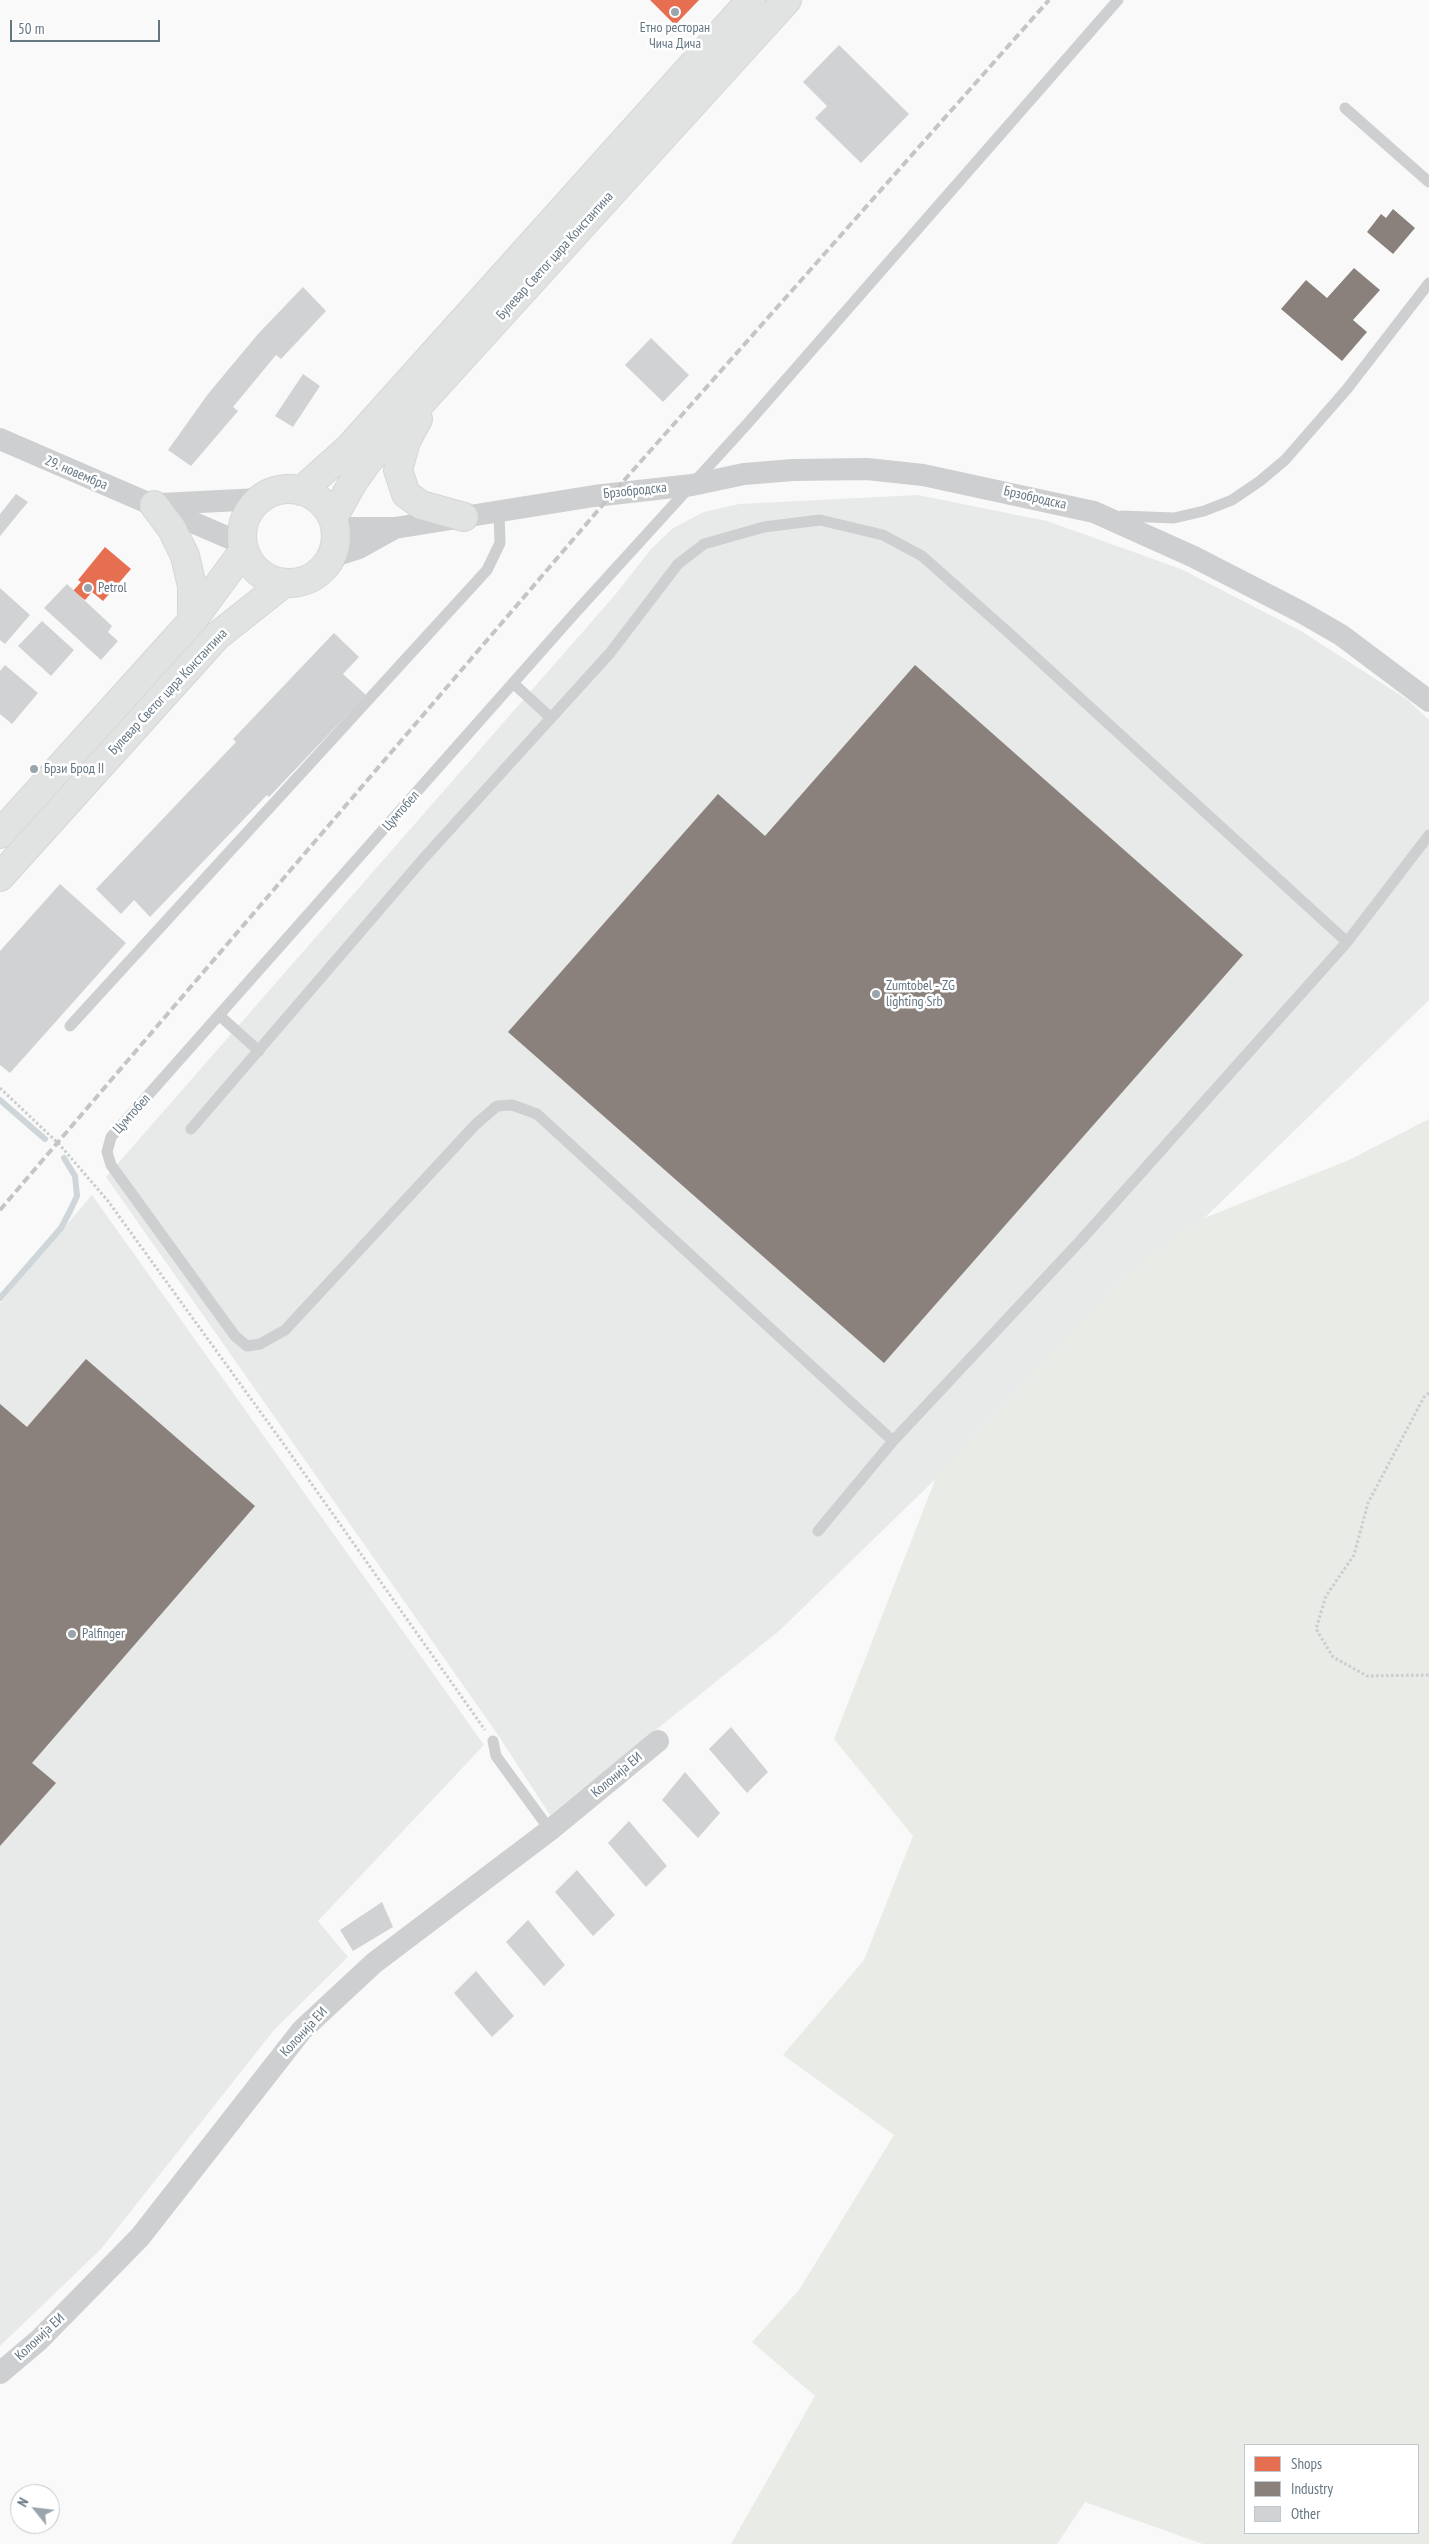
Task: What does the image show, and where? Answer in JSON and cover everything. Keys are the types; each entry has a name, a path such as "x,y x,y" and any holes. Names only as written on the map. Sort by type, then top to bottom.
{"main road":[{"name":"Булевар Светог цара Константина","path":"301,490 348,449 751,0"},
{"name":"Булевар Светог цара Константина","path":"334,523 353,482 368,461 787,0"},
{"path":"434,389 406,441 398,470 406,494 422,505 464,517"},
{"path":"301,490 320,501 334,523 336,538 331,557 325,566 306,580 284,583 273,580 255,569 243,547 244,524 250,510 260,499 275,491 301,490"},
{"path":"154,505 172,528 185,556 192,586 192,621"},
{"name":"Булевар Светог цара Константина","path":"0,834 192,621 243,547"},
{"name":"Булевар Светог цара Константина","path":"0,876 217,636 284,583"}],"street":[{"name":"29. новембра","path":"0,440 92,481 154,505 243,547"},
{"name":"Брзобродска","path":"395,528 594,496 692,485 754,473 792,470 867,469 960,481 1094,512 1194,557 1309,617 1371,655 1429,701"},
{"name":"29. новембра","path":"154,505 260,499"},
{"path":"334,523 395,528"},
{"path":"331,557 359,548 395,528"},
{"name":"Колонија ЕИ","path":"0,2373 39,2340 140,2237 302,2030 374,1963 550,1830 658,1741"}],"lane":[{"name":"Цумтобел","path":"893,1441 537,1114 512,1105 497,1106 476,1124 285,1330 260,1344 247,1346 235,1336 112,1165 106,1152 111,1138 513,683 692,485 1118,0"},
{"path":"1345,108 1429,182"},
{"path":"1094,512 1134,518 1174,518 1204,511 1232,500 1260,482 1285,460 1347,389 1429,283"},
{"path":"70,1026 487,570 500,544 500,511"},
{"path":"191,1129 423,859 610,653 678,564 704,544 764,528 820,520 883,535 922,556 1347,942"},
{"path":"513,683 551,718"},
{"path":"818,1530 893,1441 1081,1240 1347,942 1429,835"},
{"path":"220,1016 259,1051"},
{"path":"493,1741 496,1756 550,1830"}],"path":[{"path":"0,1088 58,1144 108,1201 280,1439 493,1741"},
{"path":"1429,1393 1424,1397 1368,1503 1354,1555 1326,1596 1316,1630 1333,1657 1368,1676 1429,1675"}],"shaded area":[{"path":"918,495 1047,521 1181,569 1301,631 1408,700 1429,720 1429,1000 779,1631 550,1815 496,1732 106,1177 615,595 651,549 673,528 704,512 739,504"},
{"path":"1429,1119 1429,2544 1203,2544 1085,2502 1057,2544 731,2544 815,2396 752,2342 799,2290 894,2135 783,2055 864,1960 913,1836 834,1739 937,1475 1122,1279 1197,1221 1349,1160"},
{"path":"92,1195 484,1745 318,1921 348,1957 274,2030 101,2249 0,2346 0,1303"}],"building: Shops":[{"name":"Етно ресторан Чича Дича","path":"650,0 699,0 675,25"},
{"path":"105,547 131,569 103,601 92,592 85,600 73,591 81,582 78,580"}],"building: Industry":[{"path":"1393,209 1415,228 1393,254 1367,232 1381,214 1386,218"},
{"path":"1354,268 1380,290 1353,320 1367,332 1342,361 1281,309 1306,280 1327,298"},
{"name":"Zumtobel - ZG lighting Srb","path":"915,665 1243,955 884,1363 508,1032 718,794 765,836"},
{"name":"Palfinger","path":"86,1359 255,1506 32,1763 56,1783 0,1846 0,1404 27,1427"}],"building: Other":[{"path":"839,45 909,114 861,163 815,118 827,106 803,82"},
{"path":"303,287 326,311 281,359 276,355 233,407 238,411 191,466 168,450 208,394 258,334"},
{"path":"651,338 689,375 663,402 625,365"},
{"path":"303,374 320,386 293,427 275,416"},
{"path":"16,494 28,502 0,536 0,514"},
{"path":"67,584 112,626 108,632 118,641 101,660 44,608"},
{"path":"0,588 30,615 5,644 0,640"},
{"path":"42,621 74,650 51,676 18,646"},
{"path":"334,633 359,657 343,674 366,695 269,797 267,795 150,917 134,900 121,914 96,889 236,742 233,739"},
{"path":"5,665 38,693 12,724 0,714 0,671"},
{"path":"60,884 126,943 10,1073 0,1065 0,951"},
{"path":"731,1727 768,1772 747,1793 709,1749"},
{"path":"685,1772 720,1813 698,1838 662,1800"},
{"path":"629,1821 667,1866 646,1887 608,1843"},
{"path":"577,1870 615,1915 593,1936 555,1892"},
{"path":"382,1902 393,1927 353,1951 340,1930"},
{"path":"528,1920 565,1965 544,1986 506,1942"},
{"path":"476,1971 514,2016 492,2037 454,1993"}],"waterway":[{"path":"0,1100 45,1139"},
{"path":"0,1298 61,1228 77,1196 75,1176 64,1158"}],"railway":[{"path":"0,1210 612,494 1049,0"}],"place":[{"name":"Етно ресторан Чича Дича","path":"675,12"},
{"name":"Petrol","path":"88,588"},
{"name":"Брзи Брод II","path":"34,769"},
{"name":"Zumtobel - ZG lighting Srb","path":"876,994"},
{"name":"Palfinger","path":"72,1634"}]}
